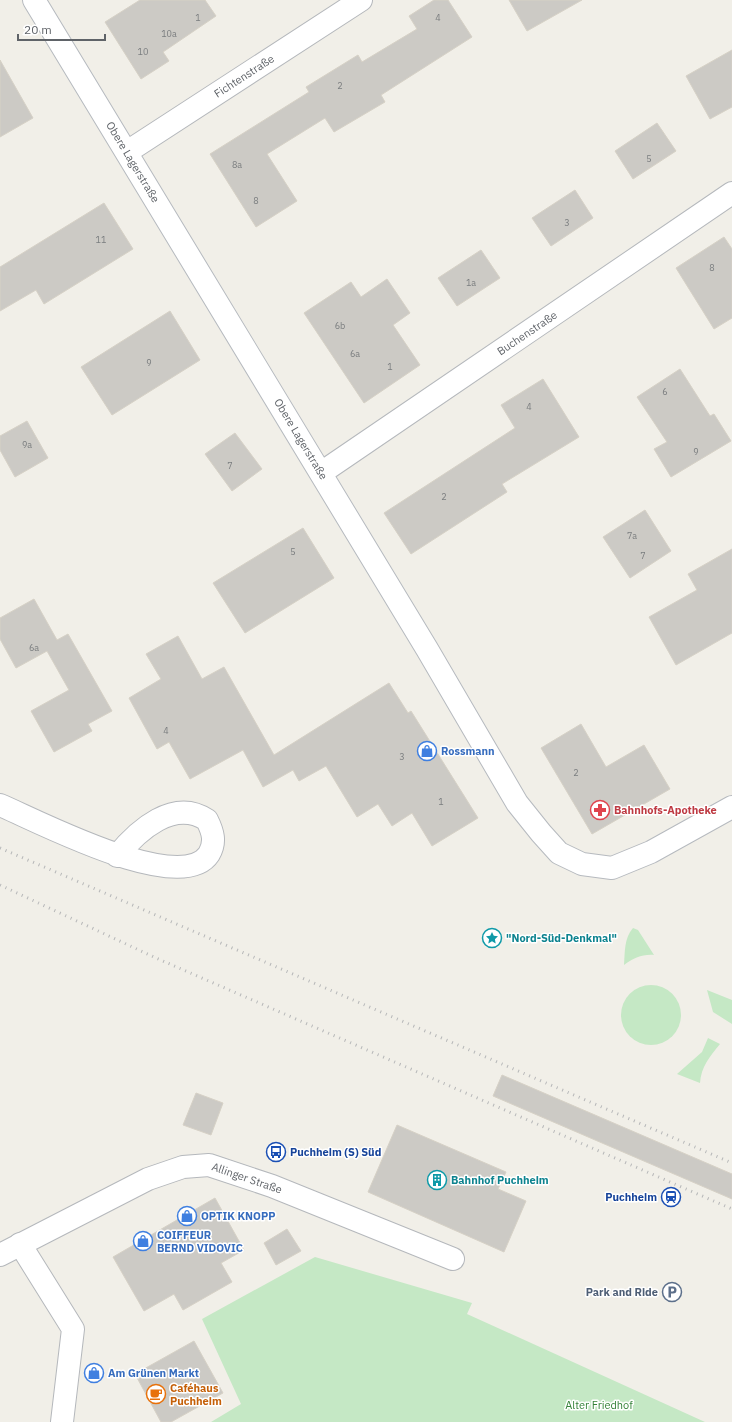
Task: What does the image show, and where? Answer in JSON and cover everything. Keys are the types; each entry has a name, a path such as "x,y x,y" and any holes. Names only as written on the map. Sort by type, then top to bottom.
{"street":[{"name":"Obere Lagerstraße","path":"34,0 128,152 430,653 517,803 559,853 582,864 612,868 651,852 732,807"},
{"name":"Fichtenstraße","path":"128,152 361,0"},
{"name":"Buchenstraße","path":"321,473 732,193"},
{"path":"0,805 118,856"},
{"name":"Allinger Straße","path":"0,1255 148,1179 183,1167 209,1165 272,1186 453,1259"},
{"path":"20,1244 73,1329 65,1419"}],"green space":[{"path":"633,928 638,930 654,955 638,957 624,965 626,941"},
{"path":"645,985 657,985 668,990 676,998 681,1009 679,1027 668,1040 657,1045 645,1045 634,1040 626,1032 621,1021 621,1009 626,998 634,990"},
{"path":"707,990 732,1000 732,1024 713,1012"},
{"path":"708,1038 720,1044 704,1067 700,1083 677,1074 702,1052"},
{"name":"Alter Friedhof","path":"315,1257 472,1303 467,1314 705,1422 211,1422 241,1404 202,1319"}],"building":[{"path":"140,0 205,0 216,16 163,52 169,61 141,79 105,22"},
{"path":"434,0 448,0 472,37 381,95 385,102 334,132 325,118 267,154 297,201 256,227 210,154 309,92 306,87 358,55 362,62 417,29 409,16"},
{"path":"509,0 582,0 527,31"},
{"path":"732,50 732,107 710,119 686,76"},
{"path":"0,60 33,118 0,137"},
{"path":"657,123 676,151 633,179 615,151"},
{"path":"575,190 593,218 551,246 532,218"},
{"path":"104,203 133,249 44,304 36,290 0,311 0,267"},
{"path":"724,237 732,249 732,318 714,329 676,268"},
{"path":"481,250 500,278 457,306 438,278"},
{"path":"387,279 410,313 393,325 420,365 364,403 304,313 351,282 361,297"},
{"path":"170,311 200,360 112,415 81,367"},
{"path":"680,369 710,416 714,414 731,441 671,477 654,449 667,442 637,397"},
{"path":"543,379 579,437 502,484 507,492 411,554 384,513 515,428 501,405"},
{"path":"27,421 48,458 15,477 0,450 0,436"},
{"path":"235,433 262,469 232,491 205,454"},
{"path":"645,510 671,551 630,578 603,537"},
{"path":"303,528 334,578 245,633 213,583"},
{"path":"732,549 732,633 676,665 649,617 697,590 688,574"},
{"path":"34,599 57,640 68,634 112,711 88,724 92,731 54,752 31,711 69,690 47,651 16,668 0,639 0,618"},
{"path":"178,636 202,679 224,667 274,755 389,683 408,713 411,711 478,818 432,846 412,813 392,826 378,804 357,817 326,766 299,781 293,770 263,787 243,750 190,779 169,742 157,749 129,698 161,679 146,654"},
{"path":"581,724 606,767 644,745 670,789 592,834 541,748"},
{"path":"502,1075 732,1174 732,1199 493,1096"},
{"path":"196,1093 223,1103 211,1135 183,1125"},
{"name":"Bahnhof Puchheim","path":"397,1125 506,1172 498,1189 526,1201 504,1252 368,1192"},
{"path":"215,1198 244,1250 221,1263 232,1282 183,1310 174,1294 144,1311 113,1257"},
{"path":"287,1229 301,1251 276,1265 264,1243"},
{"path":"194,1341 223,1393 171,1422 161,1422 135,1374"}],"railway":[{"path":"0,848 732,1163"},
{"path":"0,885 156,958 732,1209"}],"place":[{"name":"Rossmann","path":"427,751"},
{"name":"Bahnhofs-Apotheke","path":"600,810"},
{"name":"\"Nord-Süd-Denkmal\"","path":"492,938"},
{"name":"Puchheim (S) Süd","path":"276,1152"},
{"name":"Bahnhof Puchheim","path":"437,1180"},
{"name":"Puchheim","path":"671,1197"},
{"name":"OPTIK KNOPP","path":"187,1216"},
{"name":"COIFFEUR BERND VIDOVIC","path":"143,1241"},
{"name":"Park and Ride","path":"672,1292"},
{"name":"Am Grünen Markt","path":"94,1373"},
{"name":"Caféhaus Puchheim","path":"156,1394"}]}
